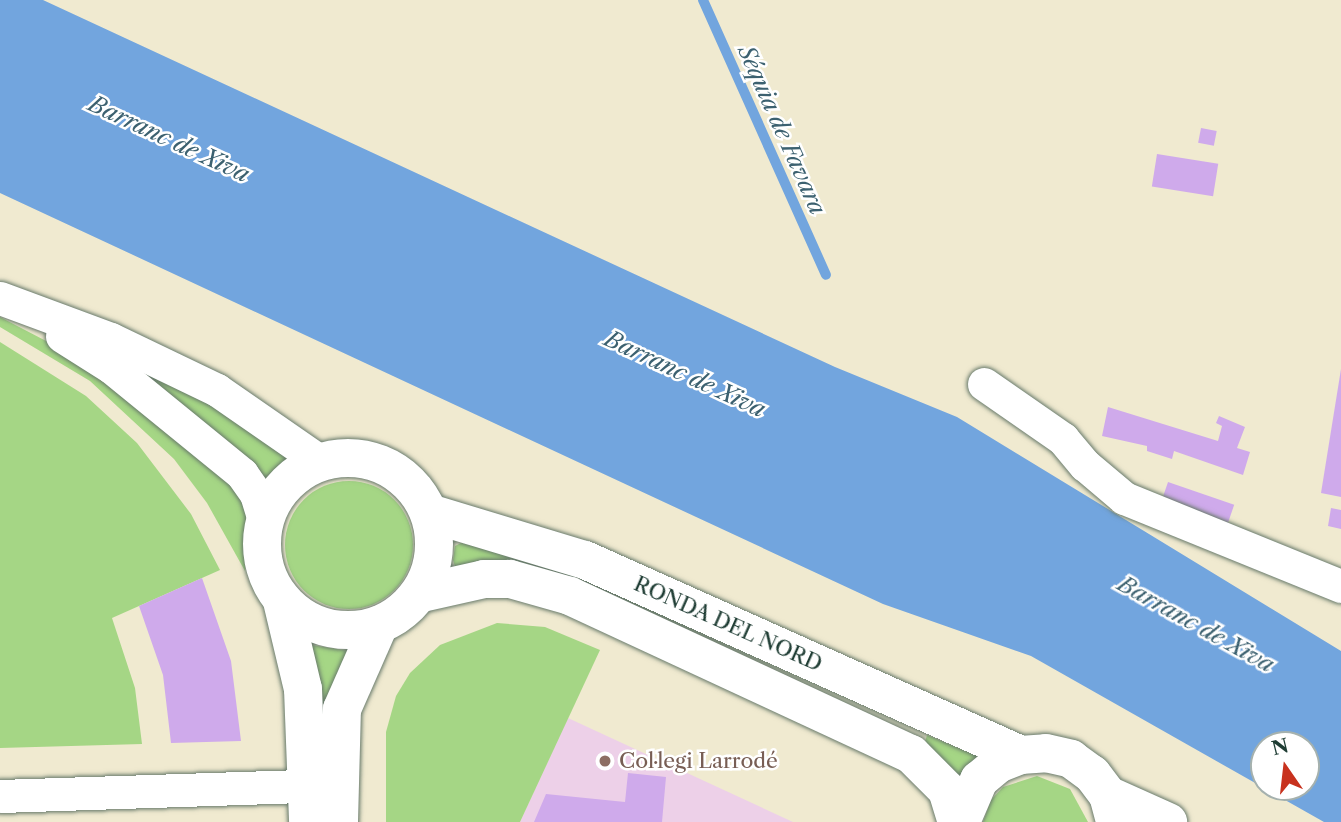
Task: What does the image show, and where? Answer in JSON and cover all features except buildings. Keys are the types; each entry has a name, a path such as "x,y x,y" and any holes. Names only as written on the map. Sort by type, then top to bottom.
{"street":[{"path":"2,299 111,339 217,390 321,462"},
{"path":"2,299 111,367 187,426 250,484 264,521 263,563 282,601 303,689 318,797 339,822"},
{"path":"984,384 1063,439 1084,465 1124,498 1341,586"},
{"path":"264,521 276,495 289,482 321,462 346,458 373,461 397,472 416,490 429,513 435,538 433,563 422,593 379,625 353,631 327,628 302,618 282,601"},
{"name":"RONDA DEL NORD","path":"429,513 585,560 1020,755"},
{"name":"RONDA DEL NORD","path":"422,593 484,579 510,579 570,596 911,754 947,790 959,822"},
{"path":"318,797 342,709 379,625"},
{"path":"959,822 979,780 998,764 1020,755 1046,753 1071,759 1093,774 1111,808 1168,822"},
{"path":"0,796 318,797"}],"shaded area":[{"name":"Col·legi Larrodé","path":"568,718 793,822 520,822"}],"green space":[{"path":"0,317 73,355 231,481 247,508 245,571 207,503 174,459 90,381 0,327"},
{"path":"0,342 86,396 137,443 191,514 220,570 112,618 135,688 142,744 0,748"},
{"path":"93,344 208,395 291,455 263,480"},
{"path":"349,481 374,486 394,500 408,520 413,545 408,570 394,590 374,604 349,609 324,604 304,590 290,570 285,545 290,520 304,500 324,486"},
{"path":"461,543 544,562 541,570 456,570 453,560 455,546"},
{"path":"497,623 545,627 600,650 520,822 386,822 386,732 396,696 410,673 440,645"},
{"path":"311,645 350,651 325,719"},
{"path":"927,735 978,757 961,778 925,742"},
{"path":"1037,776 1070,789 1088,822 983,822 991,800 1003,787"}],"water":[{"name":"Barranc de Xiva","path":"0,0 43,0 835,367 957,417 1341,651 1341,822 1324,822 1287,801 1320,801 1320,731 1250,731 1250,780 1031,656 883,604 0,193"}],"waterway":[{"name":"Séquia de Favara","path":"703,0 826,275"}],"place":[{"name":"Col·legi Larrodé","path":"605,761"}]}
